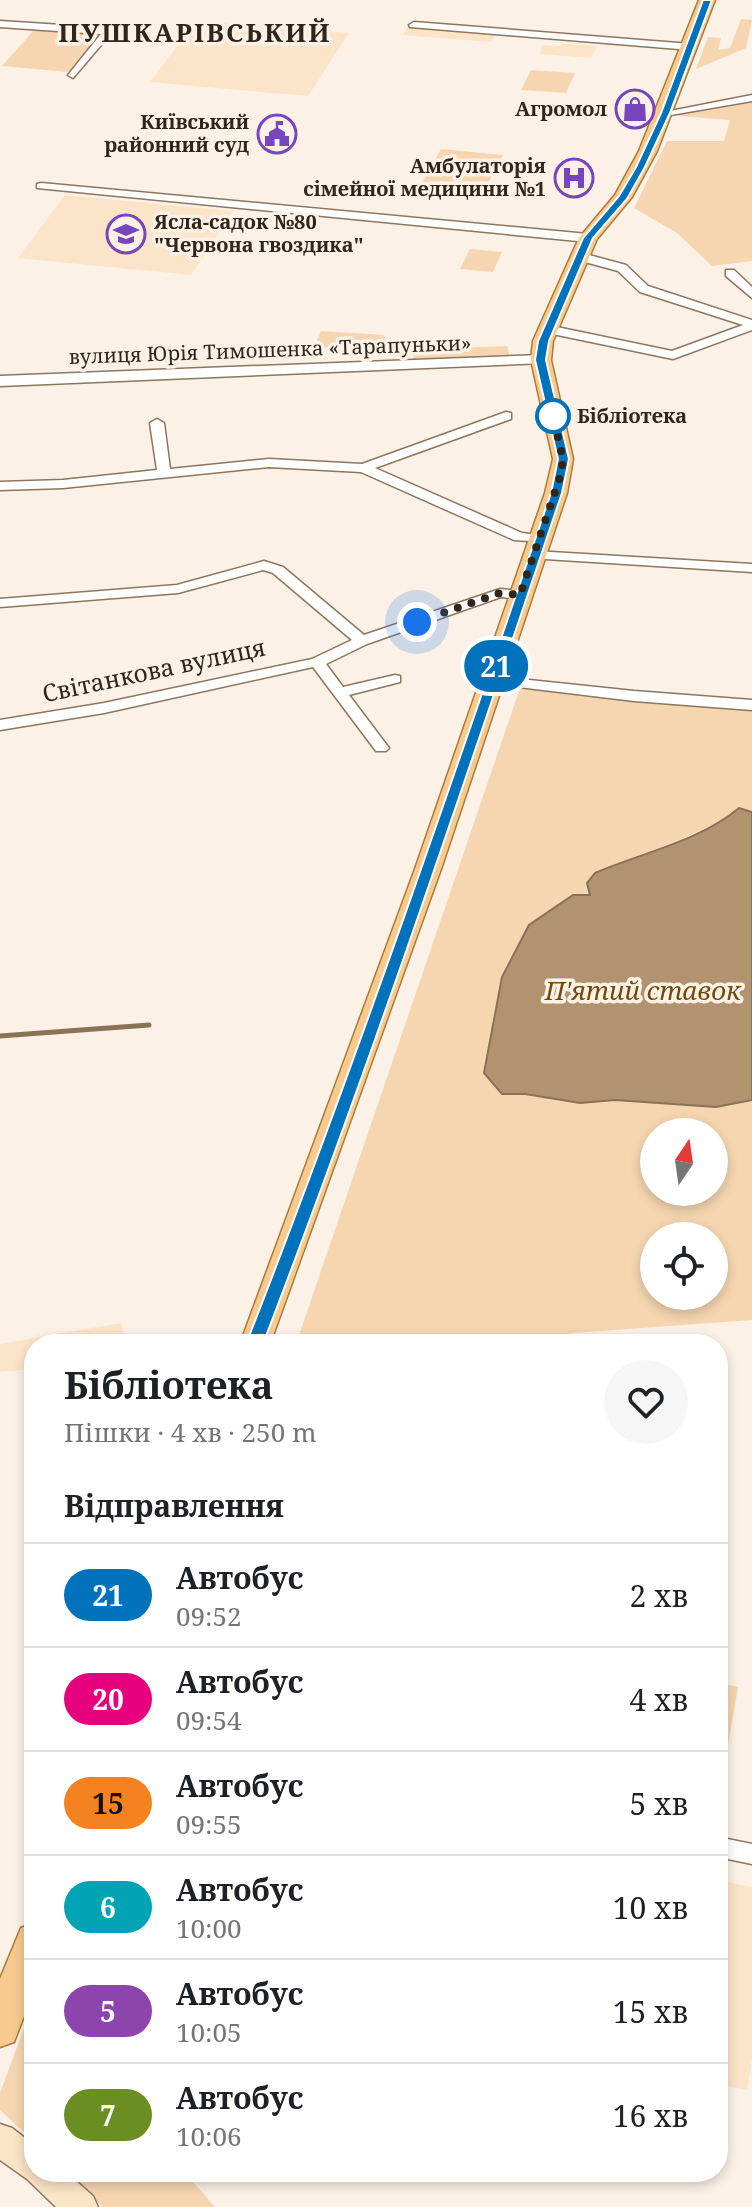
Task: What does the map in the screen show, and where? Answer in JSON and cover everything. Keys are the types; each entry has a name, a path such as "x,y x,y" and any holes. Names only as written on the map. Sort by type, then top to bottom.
{"main road":[{"path":"259,1334 402,944 556,493 563,459 541,360 547,329 588,238 633,182 665,113 707,0"},
{"path":"0,2030 24,1966"},
{"path":"0,2139 24,2158"},
{"path":"52,2182 81,2207"}],"street":[{"path":"0,24 108,31 73,75"},
{"path":"414,25 691,47"},
{"path":"665,113 752,98"},
{"path":"41,186 588,238"},
{"path":"578,256 622,268 644,289 752,325"},
{"path":"730,273 752,294"},
{"path":"547,329 673,355 752,325"},
{"name":"вулиця Юрія Тимошенка «Тарапуньки»","path":"0,381 541,360"},
{"path":"363,468 506,416"},
{"path":"157,423 164,474"},
{"path":"0,486 63,484 281,463 363,468 537,547 752,568"},
{"path":"0,603 178,589 257,566 270,566 362,641"},
{"name":"Світанкова вулиця","path":"0,725 104,708 317,662 362,641 500,593 520,595"},
{"path":"317,662 381,748"},
{"path":"342,692 395,679"},
{"path":"491,680 752,705"},
{"path":"728,1849 752,1854"}],"shaded area":[{"path":"741,19 752,20 746,48 696,69 708,37 721,38 718,50 730,48"},
{"path":"197,20 349,33 308,96 150,82"},
{"path":"407,27 495,34 491,42 403,35"},
{"path":"36,28 100,34 68,72 2,66"},
{"path":"562,43 597,46 591,58 539,54 543,45 560,46"},
{"path":"531,70 575,73 566,93 521,90"},
{"path":"752,100 752,261 712,266 677,233 634,208 667,141 724,141 730,120 678,116 680,112"},
{"path":"441,149 503,155 484,191 421,185"},
{"name":"Ясла-садок №80 \"Червона гвоздика\"","path":"65,195 233,211 191,275 18,258"},
{"path":"470,249 502,252 493,272 460,269"},
{"path":"321,331 384,335 388,346 314,348"},
{"path":"507,346 510,357 414,361 413,354 426,349"},
{"path":"520,688 752,708 752,812 739,808 727,818 682,839 612,866 591,896 550,912 529,925 502,977 484,1073 502,1094 525,1094 580,1103 615,1100 716,1107 752,1100 752,1320 566,1334 299,1334"},
{"path":"121,1323 125,1334 58,1334"},
{"path":"24,1340 24,1370 0,1372 0,1344"},
{"path":"728,1685 738,1687 728,1745"},
{"path":"728,1882 752,1887 752,2059 747,2090 728,2086"},
{"path":"24,2028 24,2133 0,2110 0,2093"},
{"path":"77,2182 193,2182 215,2207 103,2207"}],"water":[{"name":"П'ятий ставок","path":"739,808 752,812 752,1100 716,1107 615,1100 580,1103 525,1094 502,1094 484,1073 502,977 529,925 573,895 590,895 587,883 595,873 688,838"}],"waterway":[{"path":"0,1036 149,1025"}],"bus line":[{"name":"21","path":"259,1334 370,1034 556,493 563,459 541,360 543,341 588,238 633,182 665,113 707,0"}],"place":[{"name":"Агромол","path":"635,109"},
{"name":"Київський районний суд","path":"277,134"},
{"name":"Амбулаторія сімейної медицини №1","path":"574,178"},
{"name":"Ясла-садок №80 \"Червона гвоздика\"","path":"126,234"},
{"name":"Бібліотека","path":"553,416"}],"district":[{"name":"ПУШКАРІВСЬКИЙ","path":"195,33"}],"route":[{"path":"417,622 500,593 520,595 561,474 563,459 553,416"}]}
